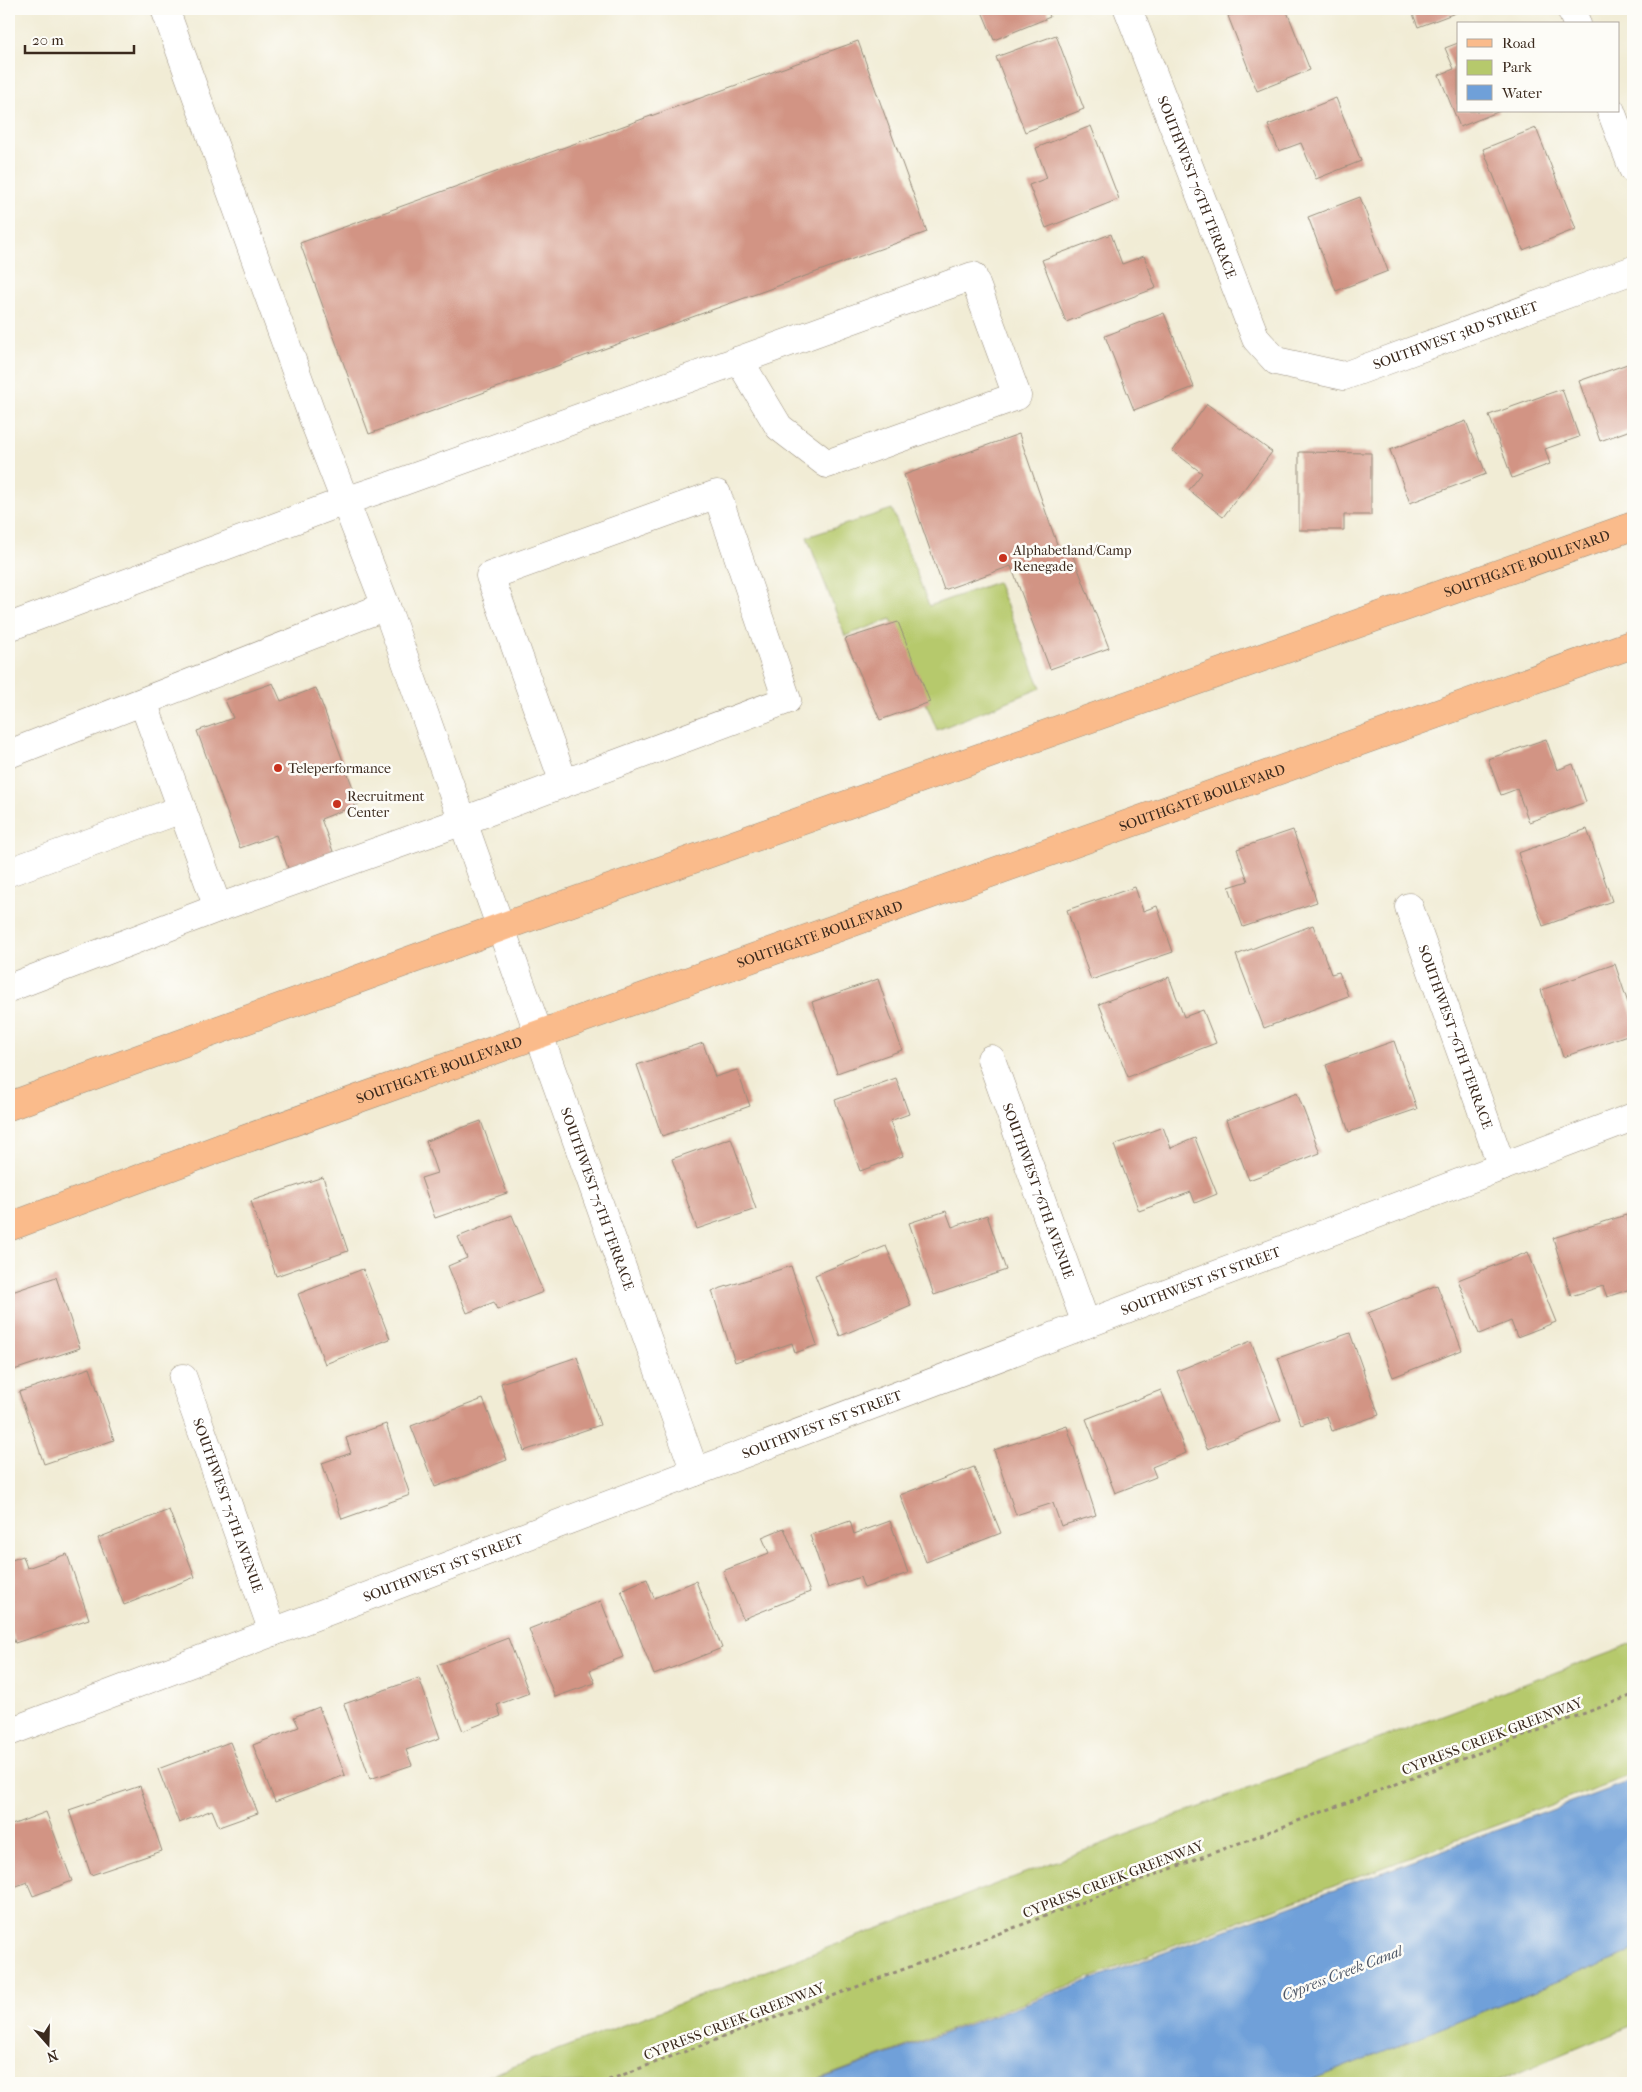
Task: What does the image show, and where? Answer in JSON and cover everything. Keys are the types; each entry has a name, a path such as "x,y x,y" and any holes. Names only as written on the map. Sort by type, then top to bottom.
{"main road":[{"name":"SOUTHGATE BOULEVARD","path":"9,1106 499,928 1633,526"},
{"name":"SOUTHGATE BOULEVARD","path":"9,1226 244,1140 1633,644"}],"street":[{"name":"SOUTHWEST 75TH TERRACE","path":"165,9 315,424 386,606 694,1472"},
{"name":"SOUTHWEST 76TH TERRACE","path":"1128,9 1256,339 1276,361"},
{"path":"1571,9 1576,22"},
{"path":"1611,112 1633,169"},
{"name":"SOUTHWEST 3RD STREET","path":"1276,361 1344,376 1633,270"},
{"path":"9,627 345,502 739,360 973,276 1017,396 827,464 779,427 739,360"},
{"path":"9,988 218,908 463,822 787,700 717,494 490,576 564,783"},
{"path":"9,754 386,606"},
{"path":"143,702 218,908"},
{"path":"9,872 182,809"},
{"name":"SOUTHWEST 76TH TERRACE","path":"1409,907 1502,1166"},
{"name":"SOUTHWEST 76TH AVENUE","path":"991,1059 1086,1324"},
{"name":"SOUTHWEST 1ST STREET","path":"9,1732 1633,1117"},
{"name":"SOUTHWEST 75TH AVENUE","path":"183,1378 272,1632"}],"path":[{"name":"CYPRESS CREEK GREENWAY","path":"601,2083 1633,1695"}],"green space":[{"path":"892,509 929,606 997,582 1041,688 937,730 891,619 845,636 807,537"},
{"path":"1633,1643 1633,1774 808,2083 470,2083"},
{"path":"1633,1951 1633,2025 1496,2082 1304,2083"}],"water":[{"name":"Cypress Creek Canal","path":"1633,1780 1633,1951 1304,2083 810,2083"}],"building":[{"path":"981,9 1047,9 1050,17 994,40"},
{"path":"1247,9 1286,9 1310,70 1257,91 1228,16"},
{"path":"1411,9 1466,9 1418,27"},
{"path":"1056,35 1084,109 1025,132 996,57"},
{"path":"858,41 927,232 369,434 300,243"},
{"path":"1457,43 1457,112 1498,112 1460,127 1439,75 1454,69 1445,48"},
{"path":"1336,98 1361,161 1316,179 1301,143 1279,151 1268,125"},
{"path":"1091,126 1119,199 1046,228 1029,185 1047,178 1036,148"},
{"path":"1536,128 1576,229 1523,250 1483,149"},
{"path":"1360,197 1388,271 1336,291 1308,217"},
{"path":"1111,234 1122,264 1144,256 1156,288 1066,322 1042,260"},
{"path":"1164,313 1194,387 1134,410 1105,336"},
{"path":"1633,362 1633,429 1600,441 1579,381"},
{"path":"1562,389 1579,437 1545,449 1550,464 1512,478 1489,415"},
{"path":"1207,404 1272,452 1223,517 1189,490 1202,473 1173,451"},
{"path":"1466,421 1486,474 1410,503 1390,450"},
{"name":"Alphabetland/Camp Renegade","path":"1019,434 1059,550 1069,546 1109,648 1050,669 1011,566 944,590 904,475"},
{"path":"1299,452 1371,453 1371,515 1344,515 1344,530 1299,530"},
{"path":"898,622 930,702 880,720 845,639"},
{"name":"Teleperformance","path":"273,683 281,701 316,688 359,804 321,819 334,854 289,871 276,835 240,848 197,731 233,718 225,700"},
{"path":"1546,739 1557,770 1573,764 1586,802 1529,822 1517,789 1501,795 1488,759"},
{"path":"1587,829 1612,901 1543,926 1518,853"},
{"path":"1293,830 1317,902 1243,927 1229,887 1248,881 1237,849"},
{"path":"1135,887 1143,911 1157,906 1173,952 1091,980 1067,910"},
{"path":"1313,925 1331,974 1339,972 1348,996 1264,1028 1236,955"},
{"path":"1615,964 1633,1018 1633,1033 1563,1057 1541,990"},
{"path":"1169,977 1184,1017 1203,1010 1216,1043 1128,1077 1099,1004"},
{"path":"878,979 902,1050 837,1073 812,1002"},
{"path":"1394,1041 1417,1109 1349,1132 1326,1065"},
{"path":"703,1043 715,1077 737,1070 750,1106 662,1136 637,1065"},
{"path":"896,1078 909,1114 890,1121 903,1156 860,1171 835,1100"},
{"path":"1297,1093 1320,1153 1249,1180 1226,1120"},
{"path":"481,1121 507,1193 435,1218 421,1178 437,1173 426,1141"},
{"path":"1163,1127 1171,1148 1195,1138 1217,1194 1195,1203 1191,1192 1139,1211 1114,1145"},
{"path":"731,1138 756,1209 697,1229 672,1159"},
{"path":"323,1177 348,1251 276,1276 251,1201"},
{"path":"946,1211 952,1227 987,1215 1006,1270 934,1295 909,1223"},
{"path":"512,1215 543,1292 497,1310 494,1302 467,1313 448,1266 467,1258 458,1237"},
{"path":"1626,1215 1633,1236 1633,1288 1607,1297 1603,1286 1571,1296 1553,1238"},
{"path":"886,1246 911,1306 840,1336 815,1275"},
{"path":"1528,1252 1556,1322 1517,1337 1511,1321 1479,1334 1458,1280"},
{"path":"791,1266 817,1345 795,1353 792,1343 735,1362 712,1291"},
{"path":"363,1269 390,1339 325,1364 298,1294"},
{"path":"56,1277 80,1348 11,1371 9,1365 9,1293"},
{"path":"1437,1285 1462,1350 1393,1377 1368,1313"},
{"path":"1350,1333 1379,1415 1332,1431 1327,1416 1301,1425 1278,1358"},
{"path":"1251,1341 1281,1420 1207,1449 1177,1371"},
{"path":"577,1357 600,1425 524,1451 501,1383"},
{"path":"90,1368 114,1440 44,1464 19,1392"},
{"path":"1161,1390 1186,1453 1152,1467 1156,1477 1115,1493 1086,1419"},
{"path":"483,1399 507,1460 435,1487 411,1426"},
{"path":"386,1424 410,1495 342,1519 322,1463 351,1453 346,1438"},
{"path":"1067,1426 1096,1515 1061,1526 1053,1503 1016,1515 994,1450"},
{"path":"974,1467 1001,1533 926,1562 900,1495"},
{"path":"169,1510 195,1577 124,1605 98,1538"},
{"path":"850,1521 854,1534 890,1521 908,1573 864,1588 860,1577 828,1588 810,1535"},
{"path":"784,1528 810,1592 743,1619 723,1571 769,1553 762,1537"},
{"path":"67,1554 89,1619 15,1643 9,1624 9,1561 23,1556 27,1568"},
{"path":"647,1579 654,1598 696,1581 722,1648 654,1675 621,1590"},
{"path":"601,1601 623,1657 590,1670 595,1683 555,1697 529,1629"},
{"path":"508,1638 529,1693 497,1705 501,1716 463,1731 437,1665"},
{"path":"419,1678 440,1738 406,1750 412,1765 370,1779 344,1704"},
{"path":"319,1707 345,1775 275,1802 253,1745 299,1727 294,1717"},
{"path":"230,1742 258,1813 219,1827 212,1810 179,1823 158,1769"},
{"path":"140,1786 162,1851 91,1875 69,1810"},
{"path":"46,1812 72,1881 33,1896 27,1882 9,1889 9,1826"}],"place":[{"name":"Alphabetland/Camp Renegade","path":"1003,558"},
{"name":"Teleperformance","path":"278,768"},
{"name":"Recruitment Center","path":"337,804"}]}
